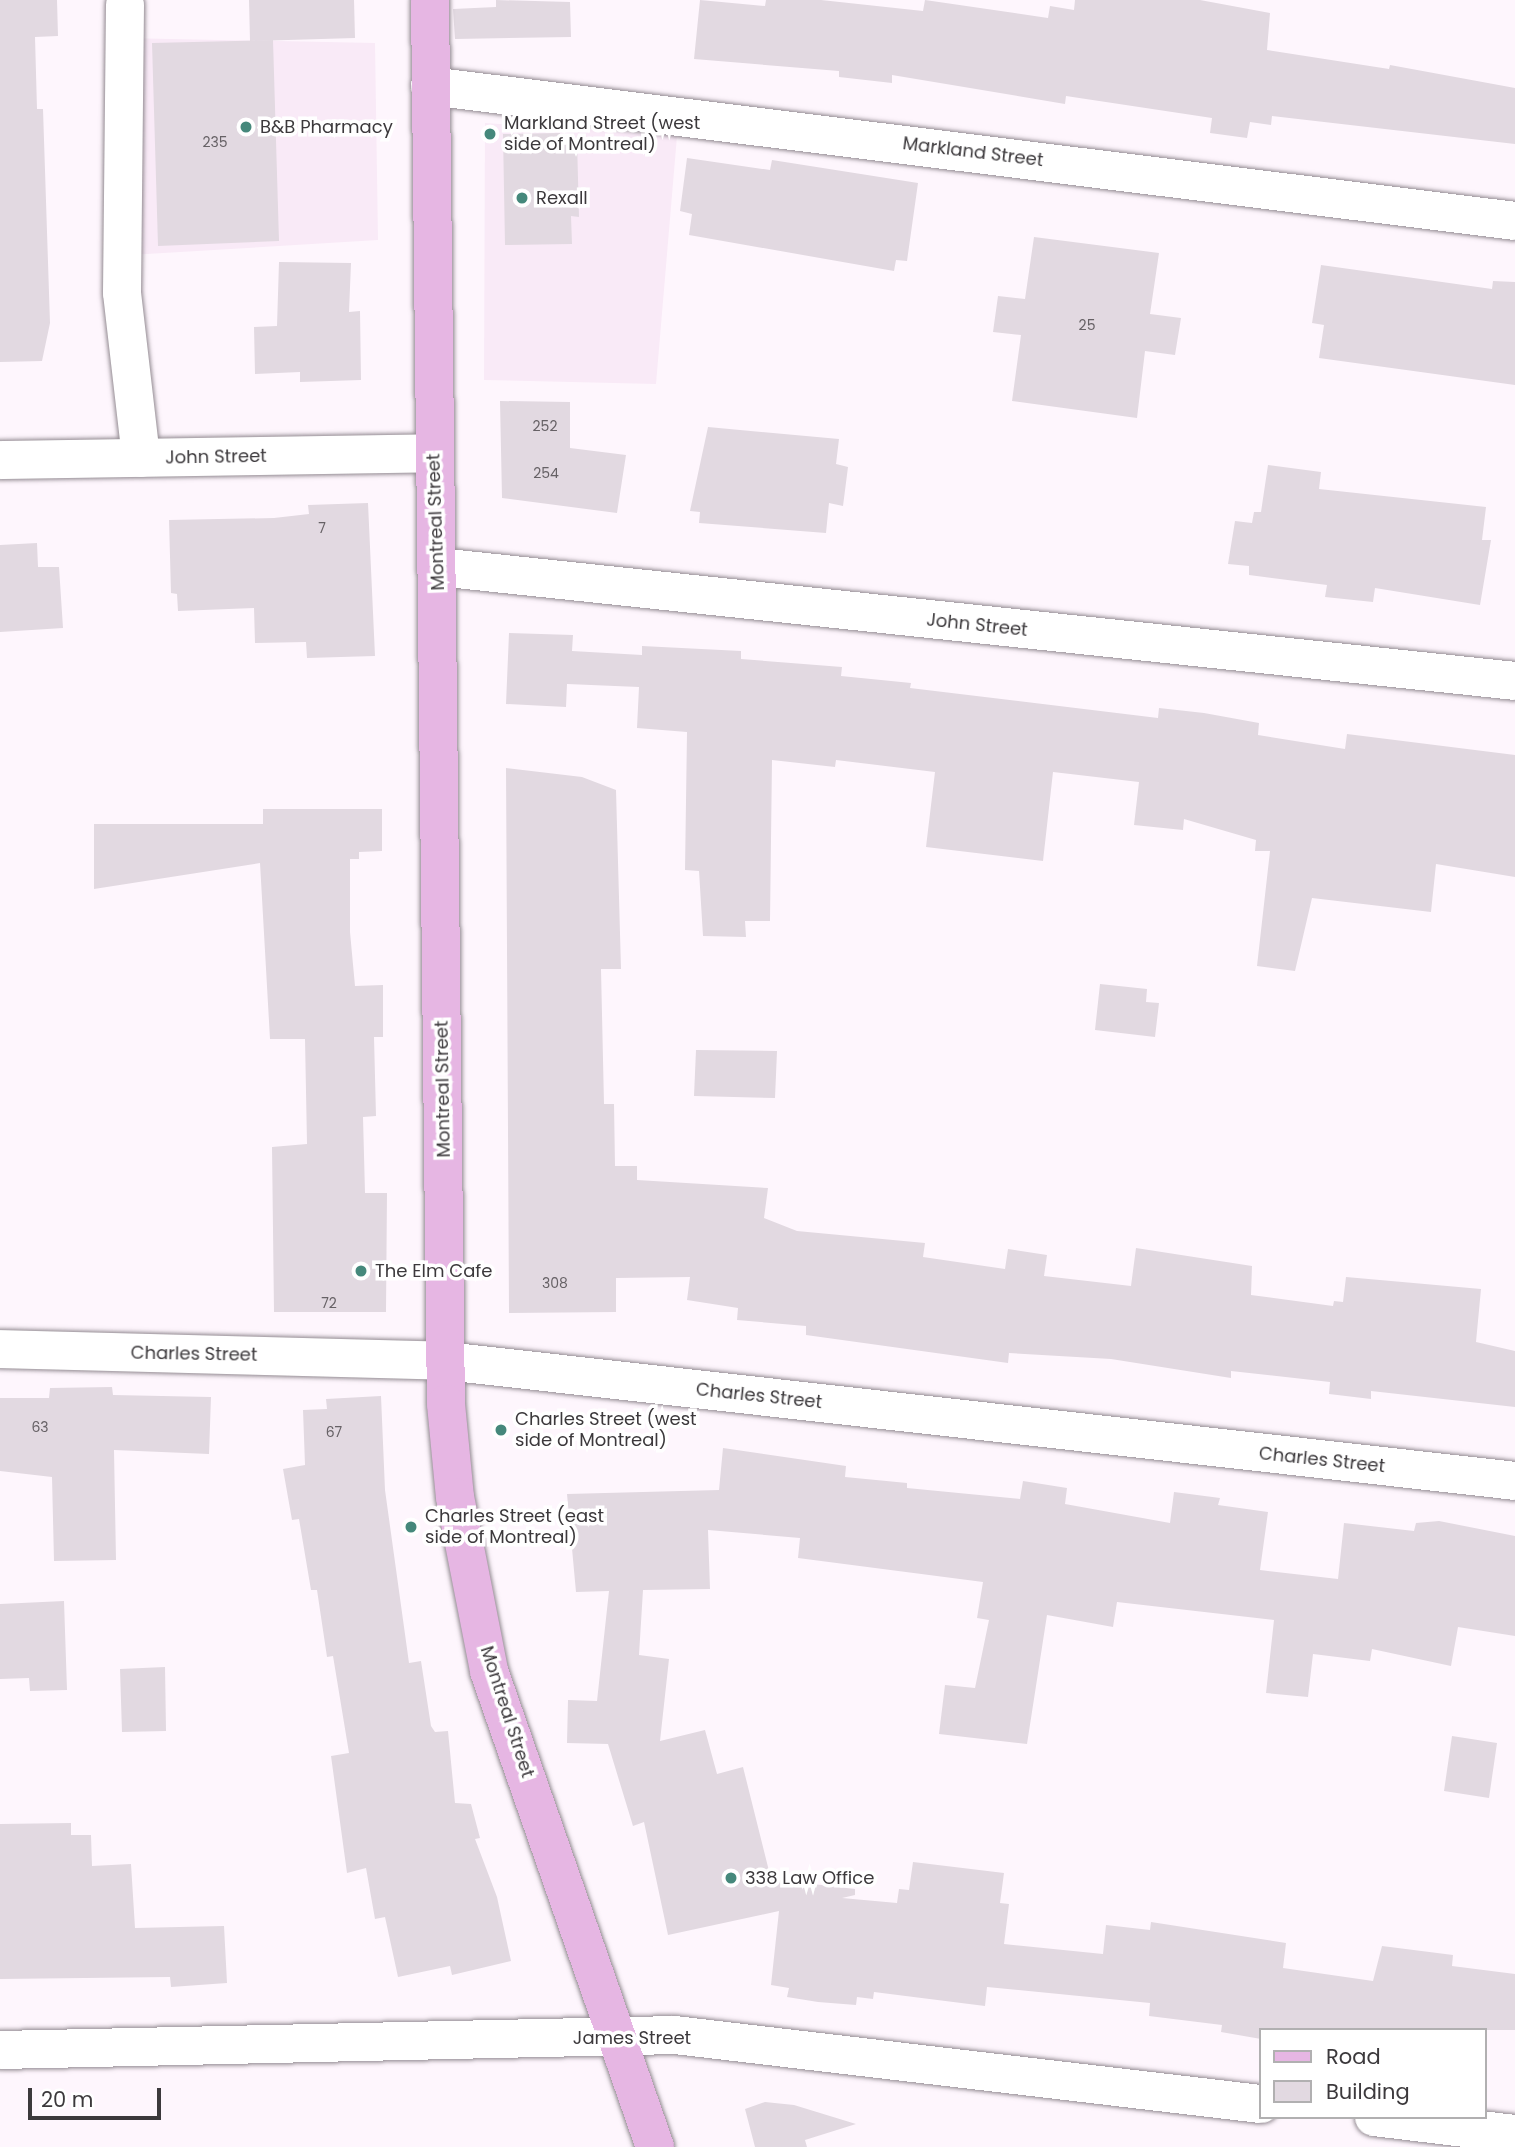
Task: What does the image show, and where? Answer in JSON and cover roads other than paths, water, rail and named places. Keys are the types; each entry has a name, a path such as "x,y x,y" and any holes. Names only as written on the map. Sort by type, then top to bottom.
{"main road":[{"name":"Montreal Street","path":"430,0 433,453 438,567 446,1361 455,1497 489,1671 619,2036 655,2147"}],"street":[{"path":"125,5 122,293 141,458"},
{"name":"Markland Street","path":"430,86 1515,221"},
{"name":"John Street","path":"0,460 433,453"},
{"name":"John Street","path":"438,567 1515,681"},
{"name":"Charles Street","path":"0,1349 446,1361 1515,1481"},
{"name":"James Street","path":"0,2050 675,2035 1260,2104"},
{"path":"1391,2119 1515,2134"}],"place":[{"name":"B&B Pharmacy","path":"246,127"},
{"name":"Markland Street (west side of Montreal)","path":"490,134"},
{"name":"Rexall","path":"522,198"},
{"name":"The Elm Cafe","path":"361,1271"},
{"name":"Charles Street (west side of Montreal)","path":"501,1430"},
{"name":"Charles Street (east side of Montreal)","path":"411,1527"},
{"name":"338 Law Office","path":"731,1878"}]}
